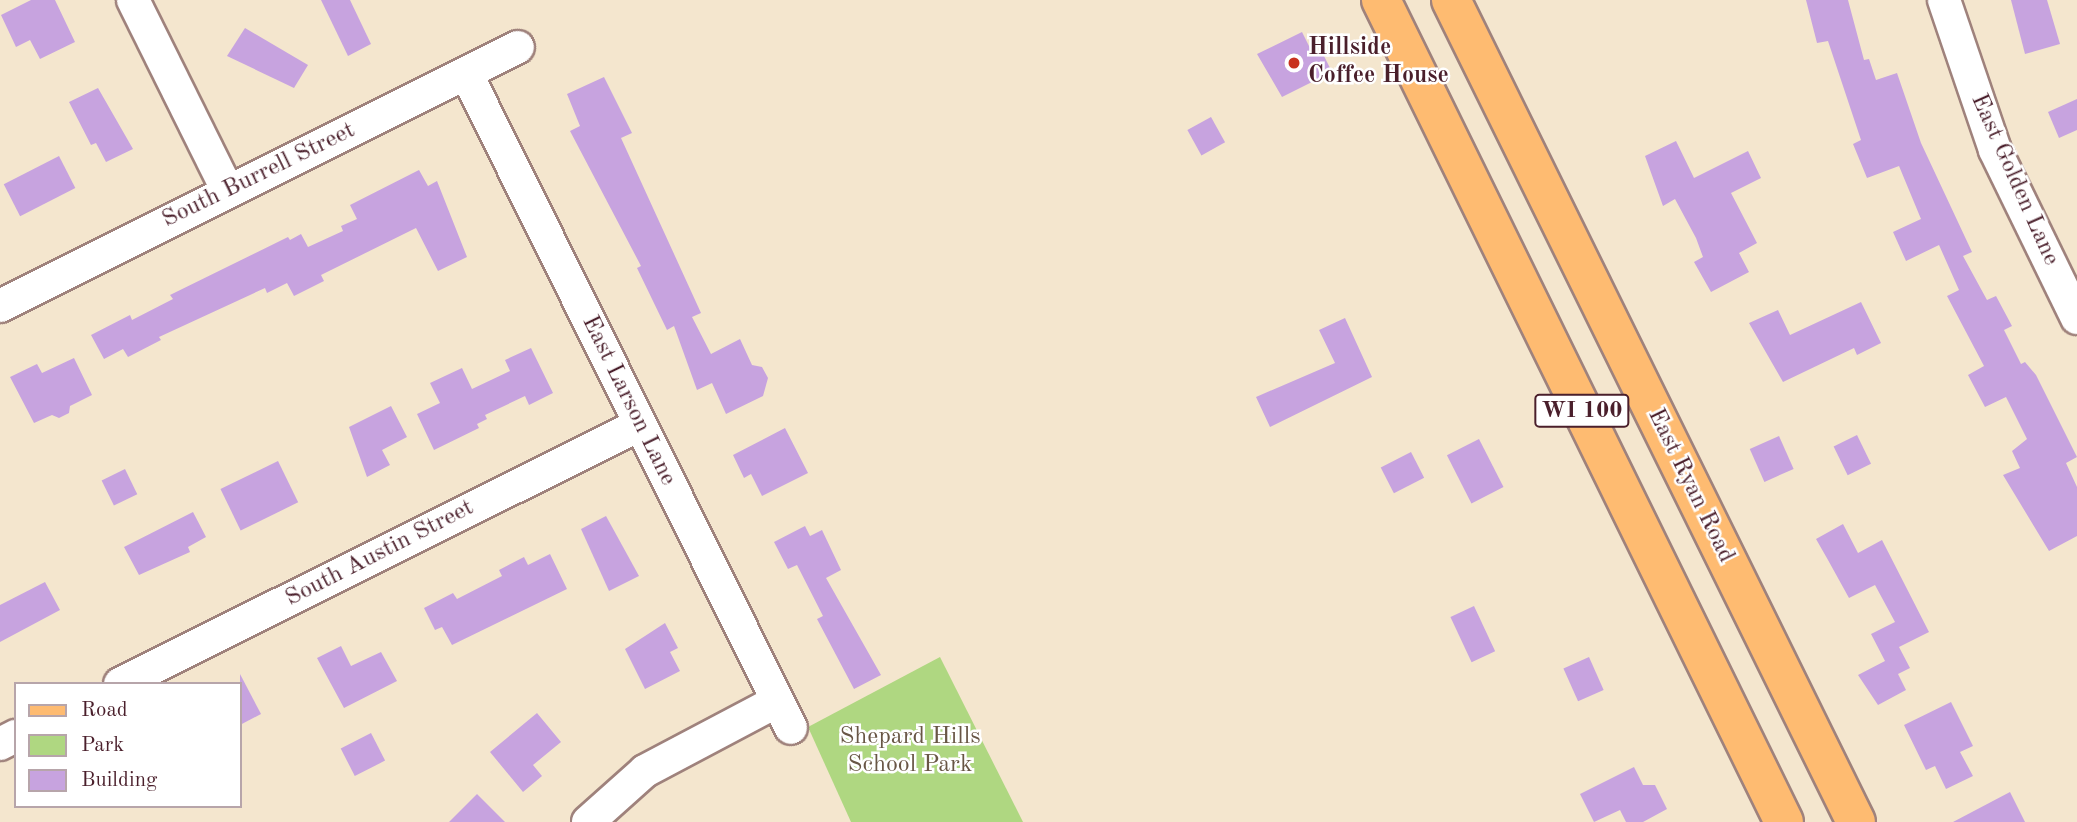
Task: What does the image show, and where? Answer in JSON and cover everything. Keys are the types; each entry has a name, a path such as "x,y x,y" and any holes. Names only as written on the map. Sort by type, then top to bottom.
{"main road":[{"name":"WI 100","path":"1381,0 1784,822"},
{"name":"East Ryan Road","path":"1451,0 1856,822"}],"street":[{"path":"133,0 228,191"},
{"name":"East Golden Lane","path":"1944,0 1995,150 2077,318"},
{"name":"South Burrell Street","path":"0,306 518,47"},
{"name":"East Larson Lane","path":"466,74 784,714 645,771 588,822"},
{"name":"South Austin Street","path":"124,682 639,425"}],"green space":[{"name":"Shepard Hills School Park","path":"940,657 1023,822 851,822 808,727"}],"building":[{"path":"31,0 55,0 75,42 40,59 30,40 16,47 1,15"},
{"path":"321,0 350,0 371,44 348,56"},
{"path":"1806,0 1848,0 1864,60 1869,59 1876,80 1897,73 1921,143 1972,252 1963,256 1987,300 1996,296 2012,326 2004,330 2021,364 2025,362 2036,375 2077,457 2066,463 2077,487 2077,536 2049,551 2003,475 2020,468 2012,451 2027,439 2006,397 1985,407 1968,375 1984,366 1947,296 1959,290 1939,245 1906,261 1893,232 1921,219 1899,166 1867,178 1853,144 1861,140 1828,41 1817,43"},
{"path":"2011,0 2047,0 2060,44 2025,54"},
{"path":"245,28 308,65 294,88 227,56"},
{"name":"Hillside Coffee House","path":"1302,32 1314,56 1322,52 1332,72 1282,97 1257,54"},
{"path":"604,77 632,133 621,138 701,313 692,317 711,354 740,339 752,365 762,367 768,378 763,396 726,414 712,383 697,390 674,326 667,330 637,268 641,266 570,131 580,126 567,94"},
{"path":"98,88 133,149 106,162 96,143 91,145 69,102"},
{"path":"2077,99 2077,130 2059,138 2048,112"},
{"path":"1211,117 1225,142 1201,155 1187,130"},
{"path":"1676,141 1694,178 1748,151 1761,178 1731,193 1757,243 1739,253 1749,272 1711,292 1694,262 1703,257 1696,238 1675,199 1663,206 1645,156"},
{"path":"59,156 75,188 20,216 4,184"},
{"path":"419,170 428,186 437,181 467,257 438,271 416,228 321,275 324,281 294,296 287,283 267,293 265,288 159,337 161,340 128,357 123,349 104,359 91,335 130,315 132,320 173,299 170,295 288,237 290,240 301,234 308,247 343,231 341,226 357,219 350,205"},
{"path":"1861,302 1881,343 1857,355 1854,348 1783,382 1749,323 1778,310 1790,335"},
{"path":"1345,318 1372,377 1270,427 1256,397 1335,363 1319,330"},
{"path":"531,348 553,393 529,405 525,396 485,415 487,419 477,424 479,428 434,450 417,414 440,403 430,383 462,368 472,389 510,371 505,360"},
{"path":"74,358 92,395 70,406 69,413 59,418 52,415 34,423 10,377 37,364 42,373"},
{"path":"391,406 407,437 382,450 390,465 367,477 349,427"},
{"path":"785,428 808,473 762,496 751,474 744,478 733,455"},
{"path":"1857,435 1871,464 1848,475 1834,446"},
{"path":"1779,436 1794,469 1764,482 1750,449"},
{"path":"1479,439 1504,487 1471,503 1447,455"},
{"path":"1411,452 1424,478 1394,493 1381,467"},
{"path":"278,461 298,502 241,530 220,489"},
{"path":"125,469 137,494 114,506 102,480"},
{"path":"193,512 206,537 188,547 190,552 139,575 124,547"},
{"path":"606,516 639,576 609,591 581,529"},
{"path":"1843,524 1858,553 1882,540 1929,632 1899,647 1910,668 1898,674 1906,690 1878,705 1858,675 1885,661 1871,634 1895,622 1875,585 1849,598 1816,539"},
{"path":"805,526 810,536 822,530 841,570 826,578 881,675 854,689 817,619 823,616 797,565 788,569 774,542"},
{"path":"550,554 567,589 452,645 442,627 435,630 424,608 453,593 457,599 502,576 499,570 524,557 528,565"},
{"path":"45,582 60,610 0,642 0,605"},
{"path":"1474,606 1495,651 1472,662 1450,617"},
{"path":"665,623 678,648 670,652 680,671 645,689 625,649"},
{"path":"341,646 351,666 381,652 397,681 344,708 317,658"},
{"path":"1589,657 1604,690 1578,701 1563,668"},
{"path":"240,674 261,714 242,724 242,682"},
{"path":"1951,702 1973,746 1960,752 1973,776 1946,789 1935,766 1926,770 1904,725"},
{"path":"537,713 561,742 533,765 542,776 523,792 490,752"},
{"path":"371,733 385,761 355,776 341,748"},
{"path":"1634,767 1643,785 1655,785 1667,809 1643,822 1626,822 1620,810 1594,822 1580,794"},
{"path":"2010,792 2025,822 1953,822"},
{"path":"477,794 505,822 449,822"}],"place":[{"name":"Hillside Coffee House","path":"1294,63"}]}
